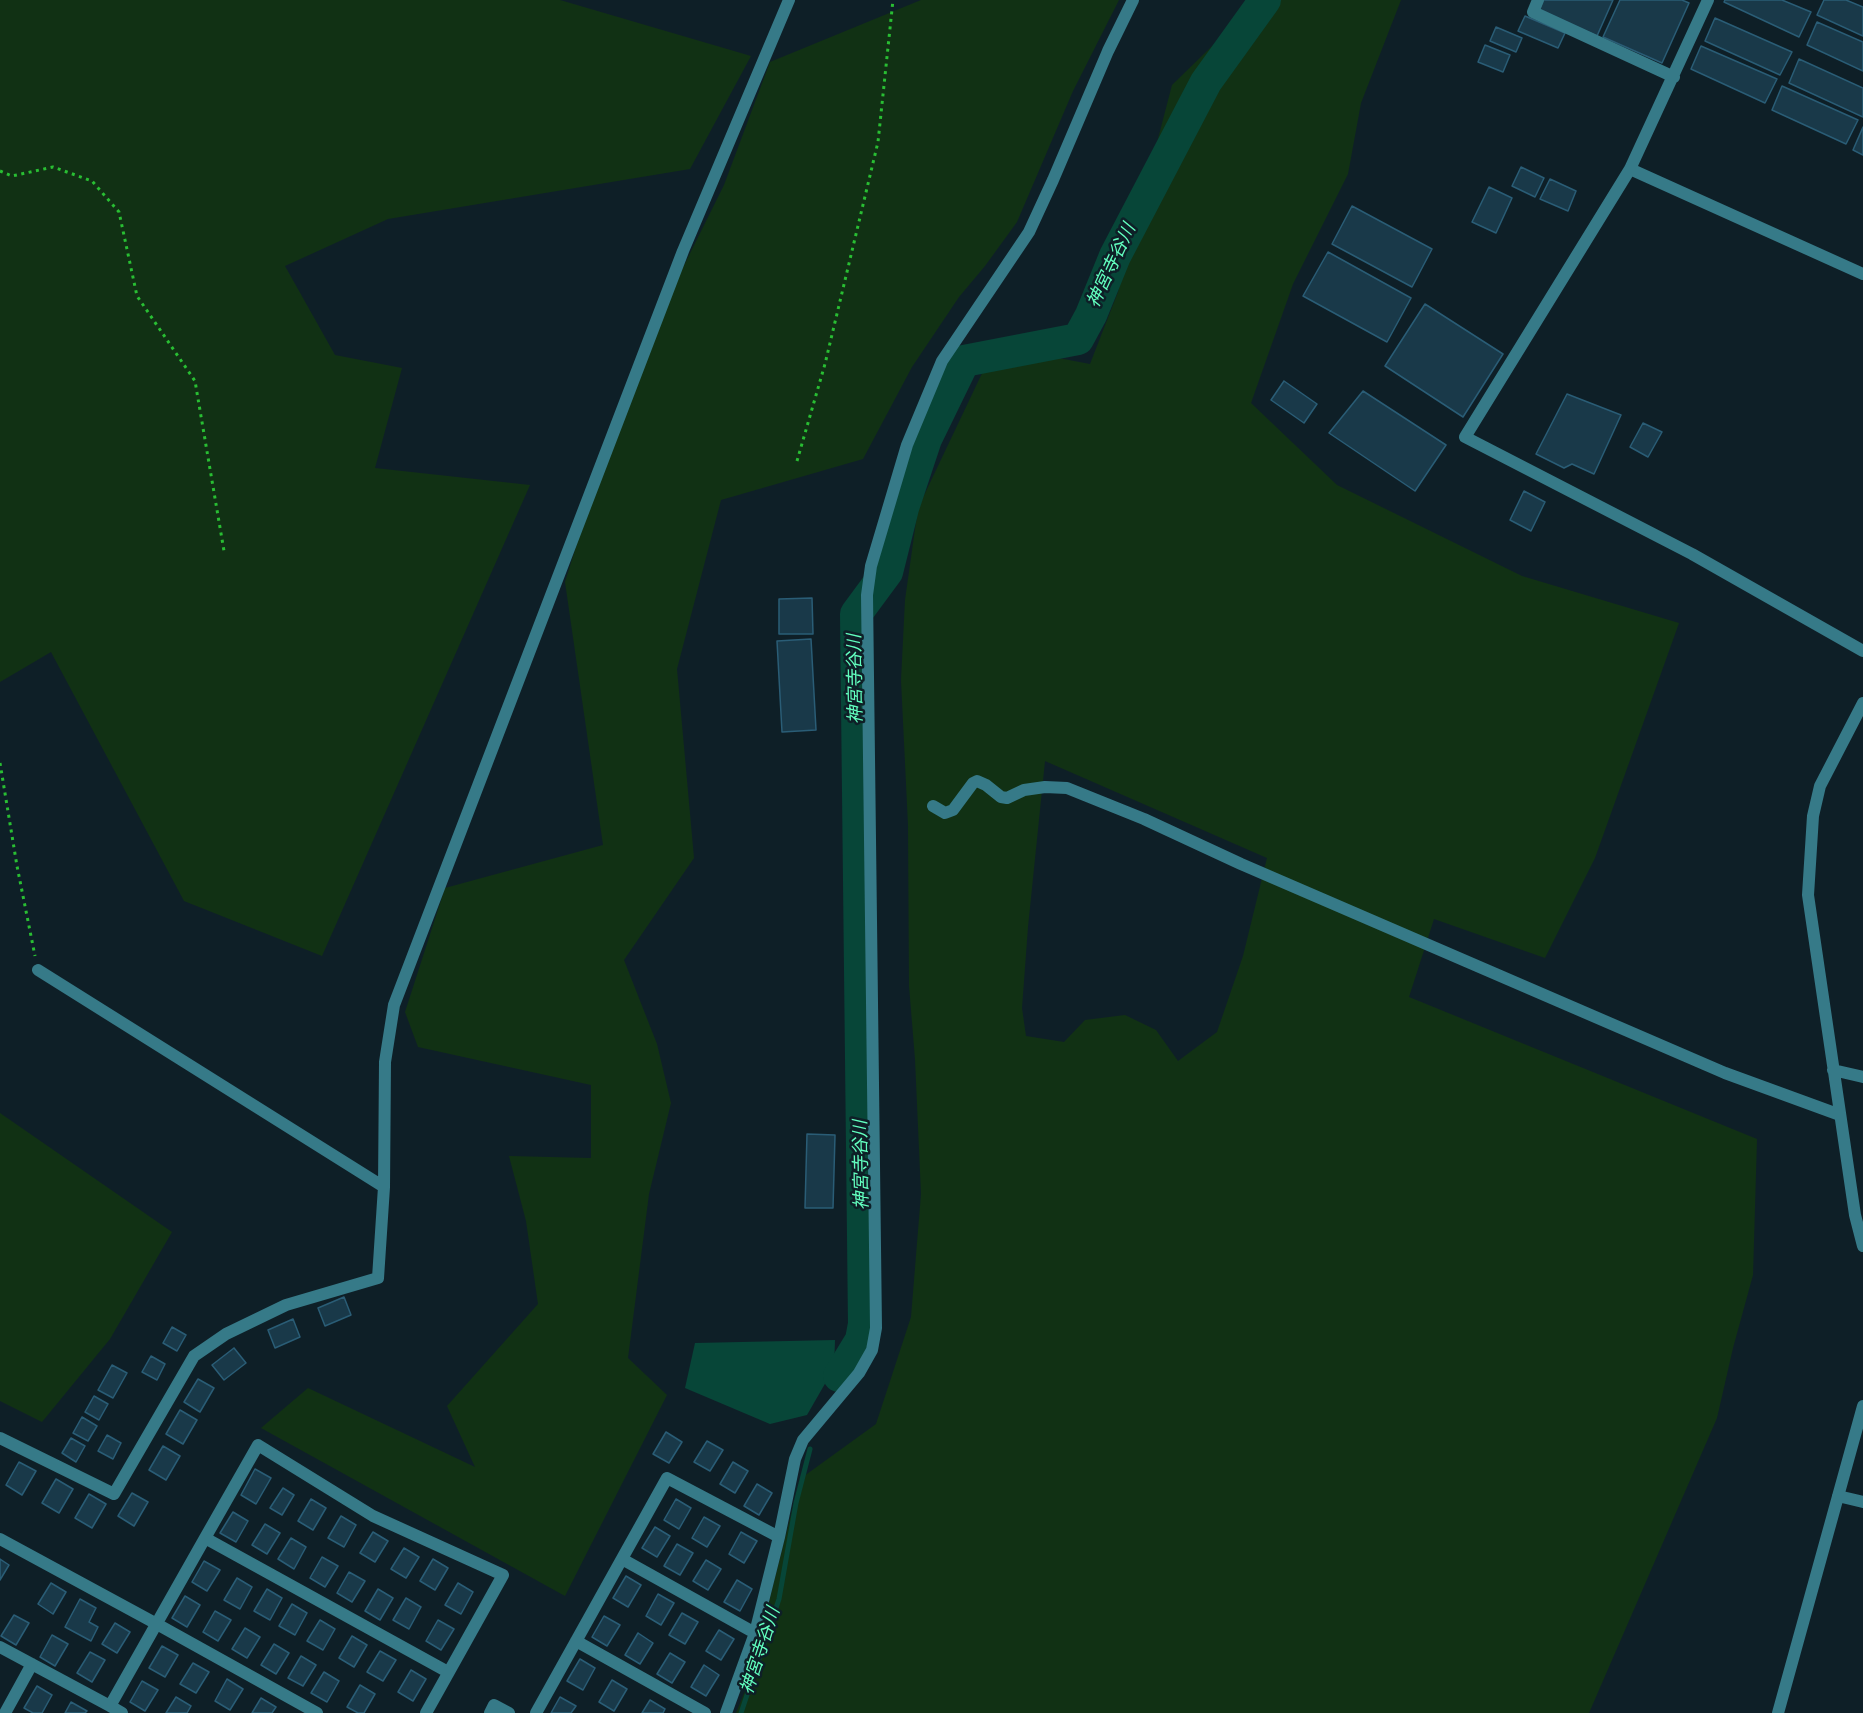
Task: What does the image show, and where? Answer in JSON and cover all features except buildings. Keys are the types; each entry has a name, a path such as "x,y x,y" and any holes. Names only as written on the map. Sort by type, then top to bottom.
{"street":[{"path":"0,1438 114,1494 194,1356 226,1334 286,1305 378,1278 384,1187 385,1062 394,1005 683,251 789,0"},
{"path":"726,1713 755,1633 779,1537 795,1459 803,1440 859,1373 872,1350 876,1328 867,599 871,566 907,444 942,361 1029,232 1108,51 1133,0"},
{"path":"1538,0 1533,12 1674,77"},
{"path":"1708,0 1630,169 1465,437 1692,554 1863,651"},
{"path":"1630,169 1863,274"},
{"path":"1863,703 1820,786 1813,816 1808,895 1855,1215 1863,1246"},
{"path":"933,806 945,813 953,810 973,783 977,781 1001,797 1007,798 1024,790 1045,787 1067,788 1144,819 1241,864 1725,1073 1840,1115"},
{"path":"38,970 384,1187"},
{"path":"1833,1070 1863,1077"},
{"path":"1778,1713 1863,1406"},
{"path":"110,1706 258,1445 373,1516 503,1575 426,1713"},
{"path":"536,1713 667,1478 779,1537"},
{"path":"1838,1497 1863,1502"},
{"path":"205,1538 448,1672"},
{"path":"0,1539 317,1713"},
{"path":"622,1559 755,1633"},
{"path":"576,1641 705,1713"},
{"path":"0,1647 122,1713"},
{"path":"5,1713 32,1664"},
{"path":"490,1713 494,1705 509,1713"}],"path":[{"path":"797,461 825,364 878,141 893,0"},
{"path":"0,171 12,176 53,167 92,181 119,212 137,296 195,381 224,551"},
{"path":"0,763 17,866 38,970"}],"shaded area":[{"path":"0,0 560,0 751,56 690,169 388,219 285,266 335,355 402,368 375,468 530,485 322,956 184,901 51,652 0,682"},
{"path":"921,0 1119,0 1073,91 1017,222 959,297 912,367 863,459 721,500 677,669 694,858 624,960 657,1044 671,1103 649,1194 628,1358 667,1395 565,1596 261,1428 308,1388 475,1467 447,1406 538,1304 526,1221 509,1156 591,1158 591,1085 418,1047 405,1012 445,888 603,845 565,582 629,376 724,185 770,62"},
{"path":"1254,0 1401,0 1361,103 1348,174 1293,284 1251,403 1337,485 1522,576 1679,623 1595,858 1545,958 1434,919 1409,997 1757,1139 1753,1275 1717,1418 1589,1713 736,1713 749,1681 800,1479 876,1424 911,1317 921,1194 909,986 908,825 901,680 905,600 918,508 995,346 1090,364 1118,292 1172,85 1245,14","holes":["1045,761 1267,858 1243,956 1217,1032 1178,1061 1156,1030 1125,1015 1085,1020 1064,1042 1026,1036 1022,1008"]},
{"path":"0,1113 172,1232 110,1339 42,1422 0,1401"},
{"path":"835,1340 834,1368 807,1415 770,1424 685,1388 695,1343"}],"waterway":[{"name":"神宮寺谷川","path":"839,1376 861,1340 864,1324 856,614 887,572 903,508 926,439 964,361 1078,339 1091,315 1115,256 1206,82 1265,0"},
{"name":"神宮寺谷川","path":"741,1713 779,1599 796,1503 810,1449"}]}
